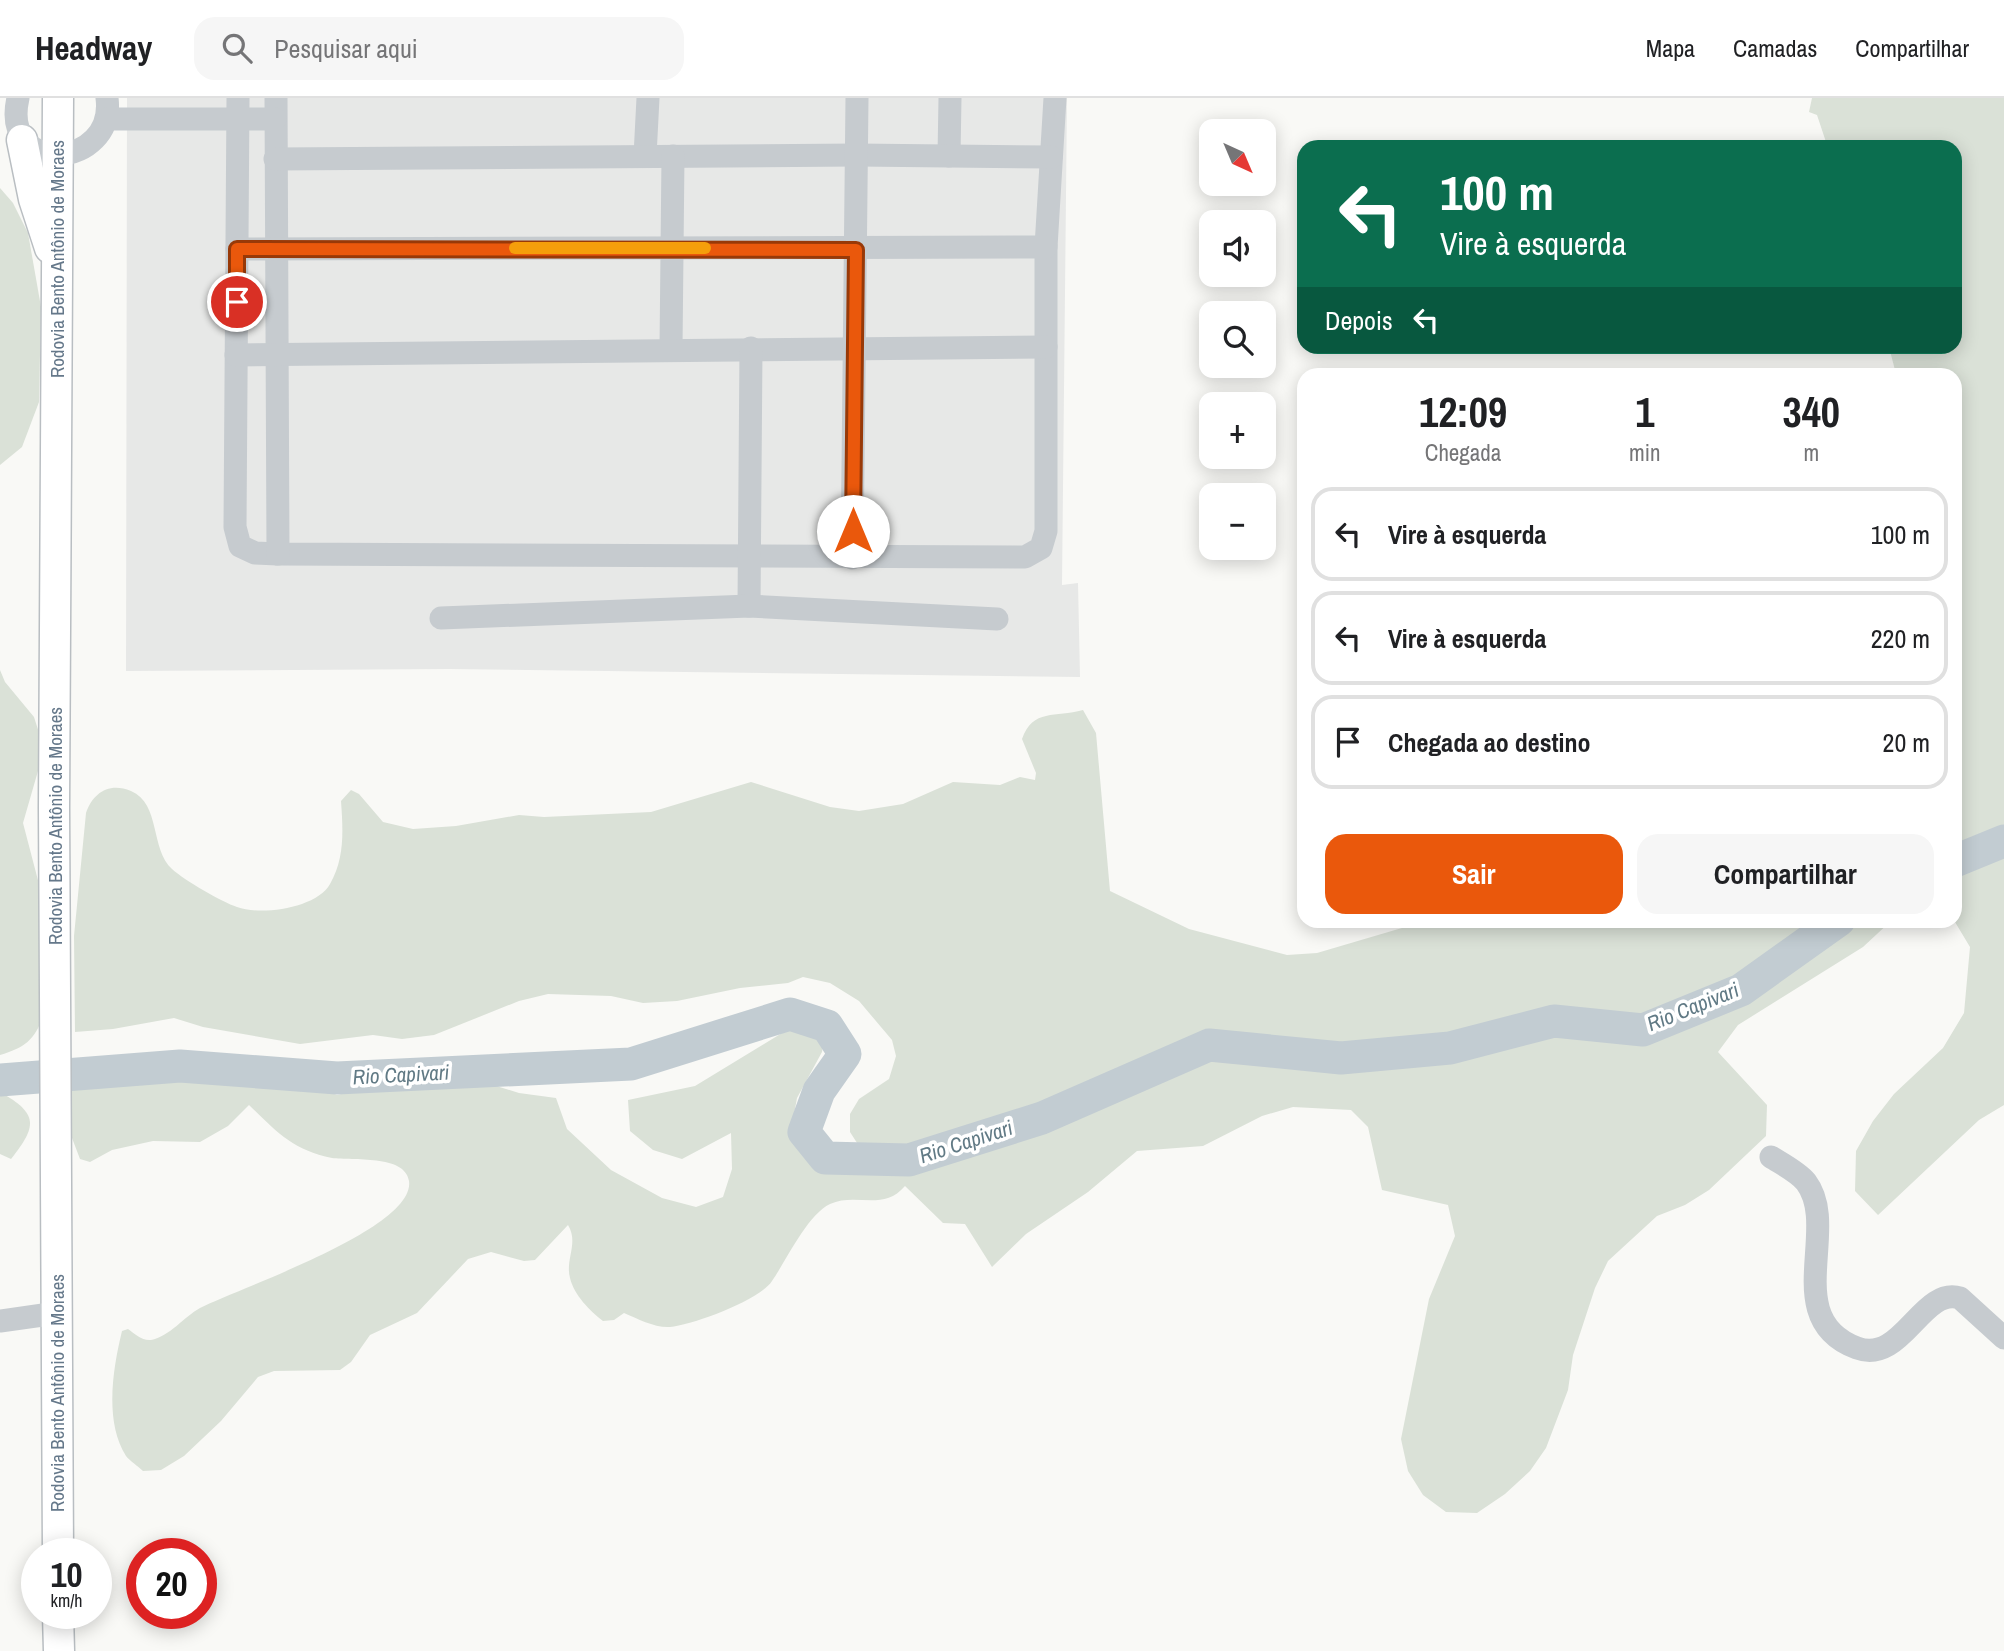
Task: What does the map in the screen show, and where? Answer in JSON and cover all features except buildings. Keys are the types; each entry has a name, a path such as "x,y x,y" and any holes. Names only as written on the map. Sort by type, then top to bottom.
{"main road":[{"name":"Rodovia Bento Antônio de Moraes","path":"58,98 68,153 66,218 57,258 55,995 58,1538"},
{"path":"22,140 34,199 57,258"},
{"path":"58,1629 59,1651"}],"street":[{"path":"18,98 16,122 22,140 37,151 68,153 95,139 107,109 276,108 275,354 278,554"},
{"path":"645,156 648,98"},
{"path":"852,558 857,98"},
{"path":"950,98 950,156"},
{"path":"237,108 235,527 240,545 255,553 278,554 748,558 1025,557 1041,548 1046,531 1046,247 1055,98"},
{"path":"275,159 857,155 1051,158"},
{"path":"671,349 673,156"},
{"path":"237,249 856,250 1046,247"},
{"path":"236,355 1046,347"},
{"path":"749,606 751,348"},
{"path":"236,464 276,464"},
{"path":"442,618 749,606 997,619"},
{"path":"1771,1157 1806,1182 1817,1237 1815,1286 1820,1316 1838,1338 1858,1349 1877,1350 1898,1340 1923,1313 1941,1300 1954,1296 1960,1298 2004,1338"},
{"path":"0,1321 57,1313"}],"shaded area":[{"path":"127,98 1067,98 1062,585 1078,583 1080,677 449,669 126,671"},
{"path":"1812,98 2004,98 2004,1105 1979,1120 1878,1215 1855,1191 1856,1151 1873,1121 1894,1094 1943,1048 1964,1013 1970,947 1959,928 1962,928 1962,368 1894,368 1891,354 1962,354 1962,140 1825,140 1817,115 1809,112"},
{"path":"0,188 13,203 28,233 41,307 39,402 22,447 0,465"},
{"path":"0,670 5,682 34,717 41,739 40,764 23,823 40,888 43,1016 28,1042 0,1055"},
{"path":"1083,710 1096,733 1110,891 1189,929 1287,955 1317,953 1402,928 1883,928 1863,947 1738,1025 1718,1052 1767,1105 1766,1136 1709,1190 1685,1205 1657,1216 1608,1261 1595,1288 1573,1355 1568,1390 1546,1448 1530,1471 1505,1494 1477,1513 1446,1512 1423,1495 1408,1471 1401,1439 1429,1299 1455,1236 1448,1205 1382,1190 1368,1127 1351,1110 1293,1107 1262,1116 1203,1146 1137,1151 1088,1192 1026,1234 992,1267 965,1224 943,1223 905,1186 888,1198 830,1204 805,1228 765,1288 725,1310 694,1322 670,1327 653,1325 624,1313 614,1320 603,1321 588,1307 570,1278 572,1238 568,1225 535,1260 524,1261 491,1252 468,1259 417,1313 370,1335 351,1362 340,1370 274,1371 258,1377 221,1421 184,1456 161,1470 143,1471 126,1456 115,1427 112,1394 122,1331 128,1329 145,1339 158,1338 200,1308 321,1255 384,1218 404,1199 409,1181 398,1166 377,1160 332,1158 306,1150 277,1132 249,1105 228,1126 200,1142 153,1141 112,1150 90,1162 80,1159 72,1138 72,1070 136,1075 223,1065 283,1075 337,1095 366,1088 427,1082 490,1084 519,1093 556,1098 567,1129 611,1170 662,1198 696,1207 723,1197 732,1169 731,1133 682,1159 653,1150 630,1131 628,1100 695,1086 805,1019 816,1025 825,1035 822,1052 797,1098 791,1131 812,1145 856,1150 859,1146 850,1132 850,1114 859,1099 889,1079 896,1056 892,1040 859,1001 830,983 803,977 788,983 740,988 677,1001 643,1003 611,996 548,994 519,1001 434,1035 402,1039 373,1035 300,1044 203,1027 174,1018 113,1029 75,1032 74,936 86,813 93,800 103,791 123,789 140,797 151,816 165,860 185,879 237,907 247,910 274,910 313,899 330,884 341,854 341,801 351,790 359,794 383,822 413,829 456,826 519,815 544,817 651,812 751,782 830,807 859,811 903,804 953,782 1000,785 1020,777 1035,780 1036,773 1022,739 1027,729 1039,718"},
{"path":"0,1092 22,1107 30,1121 26,1138 11,1159 0,1154"}],"waterway":[{"name":"Rio Capivari","path":"1962,858 2004,841"},
{"name":"Rio Capivari","path":"0,1080 180,1066 337,1078 631,1064 790,1014 827,1026 845,1054 819,1091 804,1132 825,1158 909,1160 1042,1118 1209,1045 1341,1058 1450,1048 1554,1021 1643,1030 1741,990 1828,928"}],"slow traffic":[{"path":"515,248 705,248"}],"route":[{"path":"237,302 237,249 856,250 853,531"}]}
